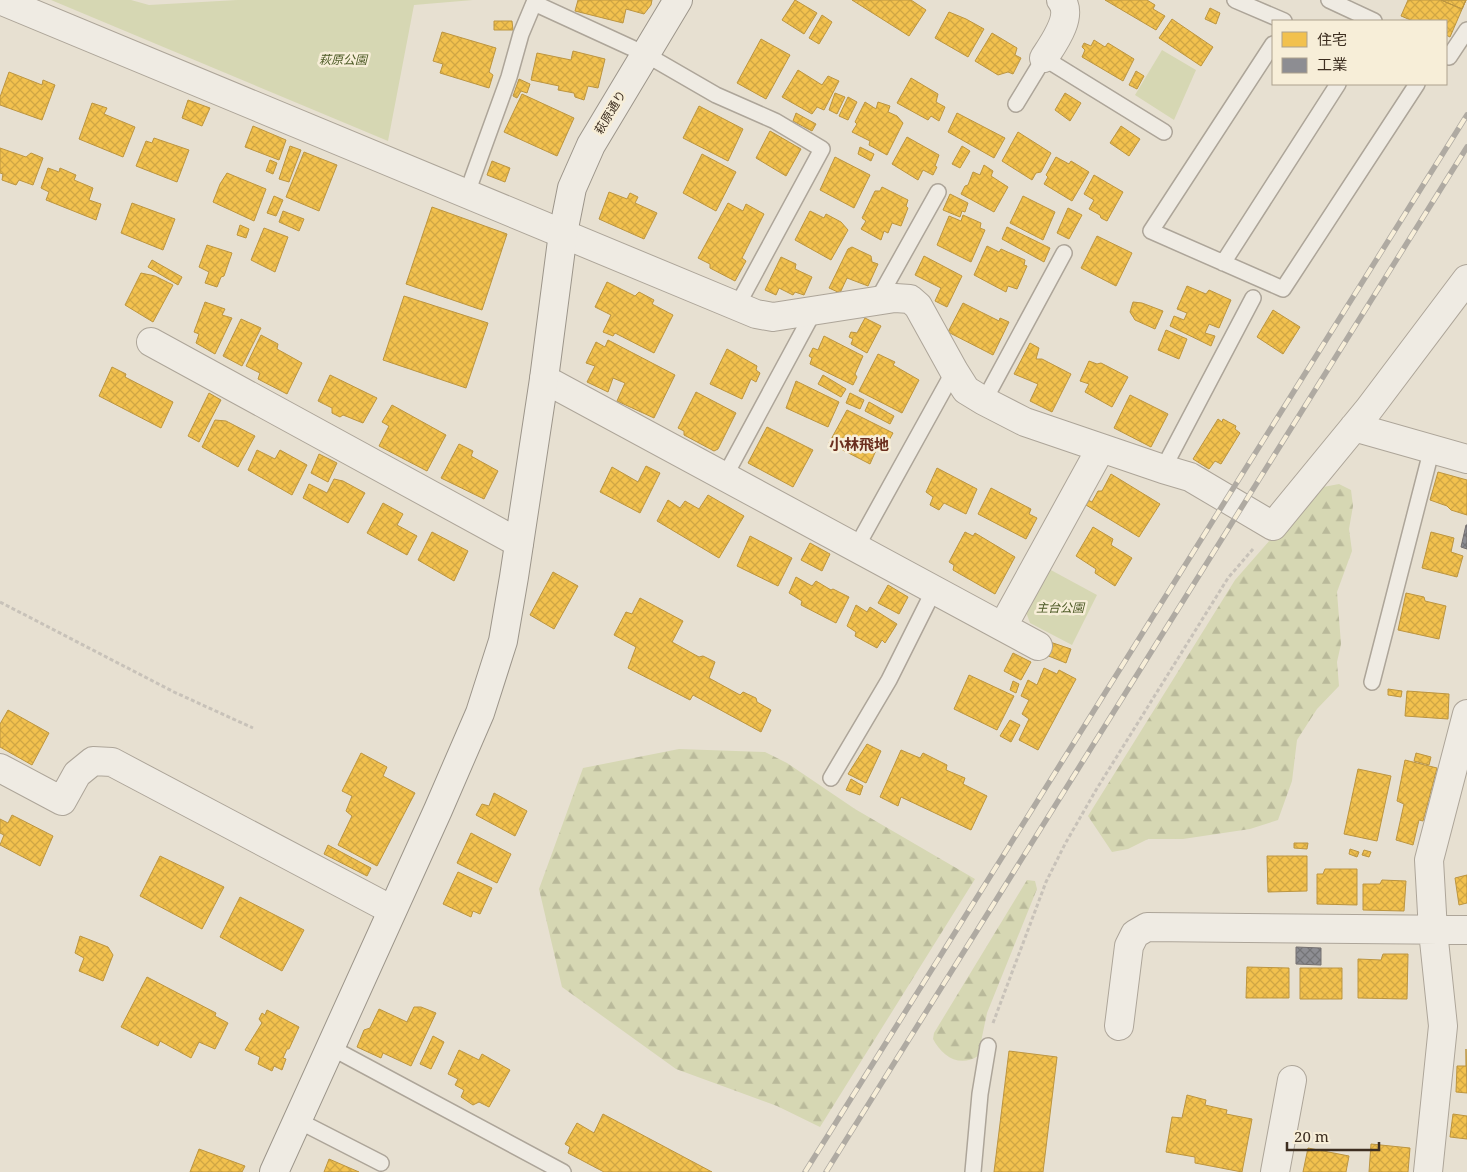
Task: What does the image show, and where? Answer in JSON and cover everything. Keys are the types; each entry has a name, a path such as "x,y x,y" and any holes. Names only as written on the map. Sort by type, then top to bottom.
{"street":[{"path":"0,0 756,314 773,317 895,298 910,299 918,306 966,390 1025,422 1190,477 1273,526 1369,409 1467,279"},
{"name":"萩原通り","path":"274,1172 480,713 502,641 520,543 563,233 572,188 591,145 678,0"},
{"path":"1044,58 1064,26 1064,4 1061,0"},
{"path":"151,342 520,543"},
{"path":"544,379 1038,646"},
{"path":"1354,427 1467,459"},
{"path":"1003,626 1101,448"},
{"path":"1428,1172 1443,1026 1428,860 1459,777 1467,714"},
{"path":"0,768 62,801 77,774 93,761 112,762 392,910"},
{"path":"1119,1026 1129,946 1135,934 1146,927 1467,930"},
{"path":"1275,1172 1292,1080"}],"lane":[{"path":"1235,0 1282,20"},
{"path":"1329,0 1372,20"},
{"path":"467,193 534,3 645,54 716,95 774,121 822,150 737,306"},
{"path":"1447,56 1450,57 1467,30"},
{"path":"1272,46 1151,231 1284,289 1416,85"},
{"path":"1016,104 1044,58 1164,132"},
{"path":"1222,262 1337,85"},
{"path":"877,301 938,192"},
{"path":"984,401 1064,253"},
{"path":"1163,469 1253,298"},
{"path":"725,476 814,311"},
{"path":"856,548 954,371"},
{"path":"1372,682 1432,448"},
{"path":"831,778 889,680 934,590"},
{"path":"973,1172 980,1094 988,1046"},
{"path":"330,1047 563,1172"},
{"path":"297,1120 381,1163"}],"path":[{"path":"988,1046 997,1008 1046,882 1076,824 1228,578 1273,526"},
{"path":"0,602 174,692 253,728"}],"green space":[{"name":"萩原公園","path":"51,0 131,0 149,5 237,0 473,0 414,5 388,141"},
{"path":"1162,50 1196,70 1174,120 1135,95"},
{"path":"1339,484 1351,490 1353,506 1349,529 1352,551 1337,592 1341,644 1337,662 1339,686 1317,709 1297,740 1292,781 1278,820 1250,829 1183,839 1148,839 1128,849 1112,852 1088,816 1235,580 1318,488"},
{"name":"主台公園","path":"1049,569 1097,595 1072,645 1030,623 1026,612"},
{"path":"679,749 765,752 787,763 855,809 975,879 820,1127 777,1106 676,1069 562,987 539,889 583,768"},
{"path":"1027,880 1035,881 1037,889 987,1013 978,1056 964,1061 952,1058 941,1051 933,1039 934,1033"}],"building: 住宅":[{"path":"578,0 652,0 651,5 644,14 626,9 623,23 575,11"},
{"path":"795,0 817,13 804,34 782,20"},
{"path":"852,0 911,0 926,10 909,36"},
{"path":"1105,0 1147,0 1155,5 1153,9 1165,16 1156,30"},
{"path":"1408,0 1466,0 1450,37 1447,36 1447,20 1411,20 1401,16"},
{"path":"1441,0 1466,0 1462,9"},
{"path":"1441,0 1466,0 1462,9"},
{"path":"1210,8 1220,13 1216,24 1205,19"},
{"path":"949,12 984,29 968,57 935,38"},
{"path":"822,15 832,22 819,44 809,38"},
{"path":"1172,19 1213,47 1201,66 1159,38"},
{"path":"494,21 512,21 513,30 494,30"},
{"path":"442,32 496,48 489,72 493,75 489,88 440,73 443,64 433,61"},
{"path":"992,33 1017,48 1015,55 1021,58 1013,74 1008,72 998,75 975,61"},
{"path":"761,39 790,55 766,99 737,83"},
{"path":"1094,40 1105,47 1108,43 1134,59 1123,81 1082,57 1085,50 1082,47 1084,43 1091,46"},
{"path":"573,51 605,59 598,88 588,86 584,100 575,97 574,93 558,90 559,86 531,80 537,53 571,60"},
{"path":"798,70 822,85 828,76 839,81 824,110 817,107 812,114 782,97"},
{"path":"1136,71 1144,76 1137,89 1129,85"},
{"path":"9,72 42,85 43,80 55,85 42,120 0,105 0,97"},
{"path":"911,78 938,94 936,102 945,107 939,121 931,116 928,120 897,103"},
{"path":"519,79 530,84 527,93 521,91 517,98 513,96"},
{"path":"835,93 845,97 837,114 829,110"},
{"path":"1065,93 1081,103 1070,121 1055,110"},
{"path":"522,94 574,118 557,156 504,132"},
{"path":"848,97 857,102 848,120 839,116"},
{"path":"188,100 210,108 202,126 182,118"},
{"path":"865,102 876,109 878,102 890,106 888,112 897,116 903,123 887,155 869,145 870,141 852,132"},
{"path":"92,103 107,108 104,114 135,127 123,157 79,139"},
{"path":"699,106 743,129 728,161 683,138"},
{"path":"796,113 816,124 812,131 793,121"},
{"path":"957,113 1005,138 994,158 948,132"},
{"path":"253,126 286,140 279,160 245,147"},
{"path":"1121,126 1140,139 1129,156 1110,143"},
{"path":"770,131 801,149 786,176 756,158"},
{"path":"1018,132 1051,153 1041,172 1036,173 1032,180 1002,161"},
{"path":"907,137 939,155 935,166 937,167 933,175 923,170 918,180 892,164"},
{"path":"154,138 189,150 177,182 136,166 146,141 152,143"},
{"path":"290,146 301,150 289,182 279,179"},
{"path":"962,146 970,151 960,168 952,164"},
{"path":"860,147 874,154 871,161 858,154"},
{"path":"0,148 26,157 31,153 43,158 33,185 19,180 16,185 2,180 3,174 0,173"},
{"path":"304,152 337,165 319,211 286,197"},
{"path":"702,154 736,172 716,211 683,193"},
{"path":"835,157 870,175 854,208 820,190"},
{"path":"1056,157 1069,164 1071,161 1089,172 1072,201 1044,184 1048,177 1046,175"},
{"path":"270,160 277,163 273,174 266,171"},
{"path":"492,161 510,168 505,182 487,175"},
{"path":"984,165 993,171 991,176 1008,187 994,212 961,194 965,186 968,185 973,172 980,175"},
{"path":"48,168 59,172 60,168 76,175 74,180 93,188 89,200 101,204 96,220 46,200 49,192 41,188"},
{"path":"227,173 266,189 254,221 213,202 220,184"},
{"path":"1094,175 1123,192 1107,221 1089,209 1094,200 1084,194"},
{"path":"882,187 908,200 906,206 908,208 901,226 892,223 888,233 884,231 881,240 861,229 866,221 862,218 875,191 880,191"},
{"path":"609,192 627,199 630,193 638,197 635,203 657,213 644,239 599,219"},
{"path":"950,194 968,203 965,212 962,211 960,217 943,210"},
{"path":"274,196 283,200 276,216 267,213"},
{"path":"1023,196 1055,212 1043,240 1010,223"},
{"path":"132,203 175,219 163,250 121,233"},
{"path":"728,203 743,211 746,204 764,214 742,258 746,261 735,281 710,268 710,264 698,258"},
{"path":"432,207 507,234 482,310 406,284"},
{"path":"1068,208 1082,215 1069,239 1057,233"},
{"path":"283,211 304,219 299,231 279,222"},
{"path":"810,211 824,218 826,214 841,222 848,230 831,260 795,240"},
{"path":"963,215 981,223 980,228 985,230 971,262 937,245 949,216 961,221"},
{"path":"240,225 249,229 246,238 237,235"},
{"path":"1007,227 1050,248 1044,262 1002,239"},
{"path":"264,228 288,237 275,272 251,260"},
{"path":"1097,236 1132,253 1116,286 1081,268"},
{"path":"207,245 232,253 224,276 221,277 217,287 205,283 209,272 199,267"},
{"path":"987,246 999,252 1001,249 1025,260 1024,265 1027,266 1017,289 1008,286 1006,292 974,275"},
{"path":"852,247 871,256 872,262 878,264 868,286 847,278 840,293 829,288 848,249"},
{"path":"924,256 962,276 947,307 935,301 941,288 915,275"},
{"path":"781,257 796,264 795,269 812,277 804,295 795,292 793,295 779,288 776,295 765,290"},
{"path":"152,260 182,277 178,285 148,267"},
{"path":"141,273 155,276 173,285 153,322 125,305"},
{"path":"607,282 635,296 639,292 654,300 652,304 673,315 654,353 615,333 613,336 603,332 611,315 595,307"},
{"path":"1187,286 1206,294 1209,290 1231,300 1219,328 1209,324 1205,333 1215,336 1211,346 1170,326 1174,316 1184,320 1187,313 1177,309"},
{"path":"404,296 488,323 466,388 383,360"},
{"path":"205,302 225,309 222,315 232,318 215,354 196,343 199,334 194,332"},
{"path":"1133,302 1142,303 1163,311 1155,329 1135,320 1130,312"},
{"path":"963,303 999,321 1000,318 1009,322 993,355 948,332"},
{"path":"1273,310 1300,327 1283,354 1257,337"},
{"path":"865,318 881,326 867,353 851,344 853,339 849,337 851,332 857,333"},
{"path":"241,319 261,328 242,366 223,356"},
{"path":"1166,330 1187,339 1179,359 1158,350"},
{"path":"261,335 278,344 277,349 302,363 287,394 258,379 260,373 246,366"},
{"path":"824,336 863,356 855,374 857,377 853,385 810,364 812,358 809,356 813,348 818,350"},
{"path":"608,340 675,375 654,418 617,401 625,383 613,378 608,392 587,382 595,366 586,363 596,342 605,347"},
{"path":"1030,343 1039,348 1036,359 1042,359 1071,374 1052,412 1030,401 1038,384 1014,374"},
{"path":"727,349 757,366 756,370 760,373 756,382 751,379 742,399 710,384"},
{"path":"878,354 895,362 893,365 919,380 902,413 859,391"},
{"path":"1089,361 1097,364 1101,363 1128,377 1112,407 1085,392 1089,384 1080,381"},
{"path":"112,367 126,374 125,377 173,402 161,428 99,396"},
{"path":"330,375 377,398 363,423 343,415 340,417 332,413 332,408 318,401"},
{"path":"823,375 846,389 841,397 818,384"},
{"path":"796,381 839,402 828,427 786,408"},
{"path":"696,392 736,413 718,449 714,451 684,435 684,431 678,428"},
{"path":"209,393 221,400 199,442 188,436"},
{"path":"850,393 864,400 860,409 846,403"},
{"path":"1130,395 1168,414 1151,447 1114,428"},
{"path":"869,402 894,416 890,424 865,411"},
{"path":"392,405 446,435 427,471 379,446 389,426 382,422"},
{"path":"847,410 893,433 888,442 881,439 870,464 829,443"},
{"path":"1218,419 1222,422 1223,419 1236,426 1235,429 1240,433 1221,464 1215,461 1209,469 1193,459"},
{"path":"215,420 226,421 255,436 238,467 202,447"},
{"path":"767,427 813,450 793,487 748,463"},
{"path":"459,444 473,451 471,456 498,471 484,499 441,478"},
{"path":"257,450 275,459 280,450 307,465 292,495 248,470"},
{"path":"319,454 337,463 328,482 311,473"},
{"path":"646,466 660,473 640,513 600,492 612,467 638,482"},
{"path":"937,468 977,489 966,514 944,503 939,510 930,505 933,497 926,492"},
{"path":"1438,472 1467,480 1467,515 1430,500"},
{"path":"1111,474 1160,504 1139,537 1086,505 1088,500 1092,502 1098,491 1102,491"},
{"path":"334,479 343,481 365,493 348,523 303,498 309,484 327,493"},
{"path":"991,488 1031,509 1029,514 1037,518 1026,539 978,514"},
{"path":"708,495 744,516 719,558 657,521 668,500 680,508 685,501 699,509"},
{"path":"383,503 403,514 397,525 417,536 407,555 367,533"},
{"path":"1093,527 1113,539 1111,545 1132,558 1115,586 1095,573 1096,569 1076,556"},
{"path":"432,532 468,551 454,581 418,560"},
{"path":"965,532 973,536 975,533 1015,557 995,594 953,570 954,565 949,562"},
{"path":"1431,532 1454,538 1451,552 1463,556 1457,577 1422,568"},
{"path":"750,536 792,558 778,586 737,566"},
{"path":"810,543 830,554 822,571 801,560"},
{"path":"553,572 578,586 554,629 530,615"},
{"path":"796,577 812,586 816,581 831,590 833,589 849,597 836,623 801,605 802,601 789,593"},
{"path":"888,585 908,597 899,614 878,603"},
{"path":"1406,593 1424,597 1425,601 1446,606 1439,639 1398,630"},
{"path":"640,598 683,621 672,642 699,657 703,656 715,662 709,678 740,695 743,692 756,698 757,702 771,710 761,732 693,695 690,700 628,668 636,647 614,635 626,612 632,614"},
{"path":"856,605 867,612 870,607 897,624 885,643 882,640 877,648 855,636 856,632 847,626"},
{"path":"1050,642 1071,649 1066,663 1046,655"},
{"path":"1013,653 1031,662 1021,680 1004,671"},
{"path":"1044,668 1057,674 1059,670 1076,679 1038,750 1019,740 1029,719 1022,714 1029,700 1021,696 1028,680 1037,685"},
{"path":"969,675 1014,696 997,730 954,709"},
{"path":"1013,681 1019,684 1016,693 1010,690"},
{"path":"1388,689 1402,691 1401,697 1388,695"},
{"path":"1407,691 1449,694 1448,719 1405,716"},
{"path":"8,710 49,733 32,765 0,747 0,724"},
{"path":"1010,720 1020,725 1011,742 1000,736"},
{"path":"867,744 881,751 866,783 848,774"},
{"path":"901,750 920,758 923,753 947,765 946,770 965,778 963,784 987,796 971,830 901,797 898,806 880,797"},
{"path":"361,753 387,767 383,776 415,793 377,866 338,845 352,816 346,811 352,796 342,791"},
{"path":"1416,753 1431,757 1429,765 1414,761"},
{"path":"1405,760 1437,768 1423,821 1419,820 1413,845 1396,840 1404,804 1397,801"},
{"path":"1358,769 1391,776 1377,841 1344,834"},
{"path":"851,779 863,786 860,795 846,790"},
{"path":"494,793 527,811 515,836 476,815 482,804 489,806"},
{"path":"12,815 53,836 40,866 0,845 4,835 0,833 0,819 8,823"},
{"path":"471,833 511,854 497,883 457,863"},
{"path":"1294,843 1308,843 1307,849 1294,848"},
{"path":"328,845 371,868 367,876 324,854"},
{"path":"1350,849 1359,852 1357,857 1349,854"},
{"path":"1364,850 1371,852 1369,857 1362,855"},
{"path":"160,856 224,887 202,929 140,896"},
{"path":"1267,856 1307,856 1307,891 1268,892"},
{"path":"1325,869 1357,869 1357,905 1317,904 1317,874 1323,874"},
{"path":"458,872 492,888 480,914 473,911 471,917 443,904"},
{"path":"1467,875 1467,903 1459,905 1455,878"},
{"path":"1382,880 1406,881 1404,911 1363,910 1363,884 1380,884"},
{"path":"240,897 304,930 282,971 220,937"},
{"path":"80,936 108,947 113,955 103,981 79,971 84,958 75,953"},
{"path":"1383,954 1408,954 1407,999 1358,998 1358,959 1381,960"},
{"path":"1247,967 1289,968 1289,998 1246,998"},
{"path":"1300,968 1342,968 1342,999 1300,999"},
{"path":"147,977 216,1013 215,1016 228,1023 215,1049 199,1042 191,1058 160,1041 158,1046 121,1027"},
{"path":"414,1007 421,1007 436,1013 411,1066 383,1053 381,1058 357,1047 364,1030 370,1028 379,1009 407,1022"},
{"path":"267,1010 299,1027 283,1058 286,1059 282,1070 274,1066 272,1071 258,1064 260,1057 245,1050 262,1023 259,1019 262,1013 265,1015"},
{"path":"433,1036 444,1042 431,1069 420,1064"},
{"path":"1466,1049 1467,1093 1456,1092 1457,1066 1466,1066"},
{"path":"459,1050 479,1060 482,1054 510,1070 489,1107 479,1102 473,1105 461,1097 464,1090 455,1085 458,1079 448,1074"},
{"path":"1009,1051 1057,1057 1043,1172 994,1172"},
{"path":"1187,1095 1206,1100 1205,1105 1227,1110 1226,1114 1252,1119 1242,1172 1195,1163 1195,1157 1166,1152 1172,1117 1182,1118"},
{"path":"603,1114 712,1172 604,1172 568,1153 570,1147 565,1144 577,1123 594,1133"},
{"path":"1453,1114 1467,1116 1467,1139 1450,1137"},
{"path":"1371,1144 1410,1148 1408,1172 1369,1172"},
{"path":"1308,1148 1349,1156 1346,1172 1303,1172"},
{"path":"199,1149 245,1166 242,1172 190,1172"},
{"path":"329,1159 359,1172 324,1172"}],"building: 工業":[{"path":"1467,525 1467,549 1461,547"},
{"path":"1296,947 1321,948 1321,965 1296,964"}],"railway":[{"path":"805,1172 1467,115"},
{"path":"826,1172 1467,147"}],"district":[{"name":"小林飛地","path":"859,444"}]}
